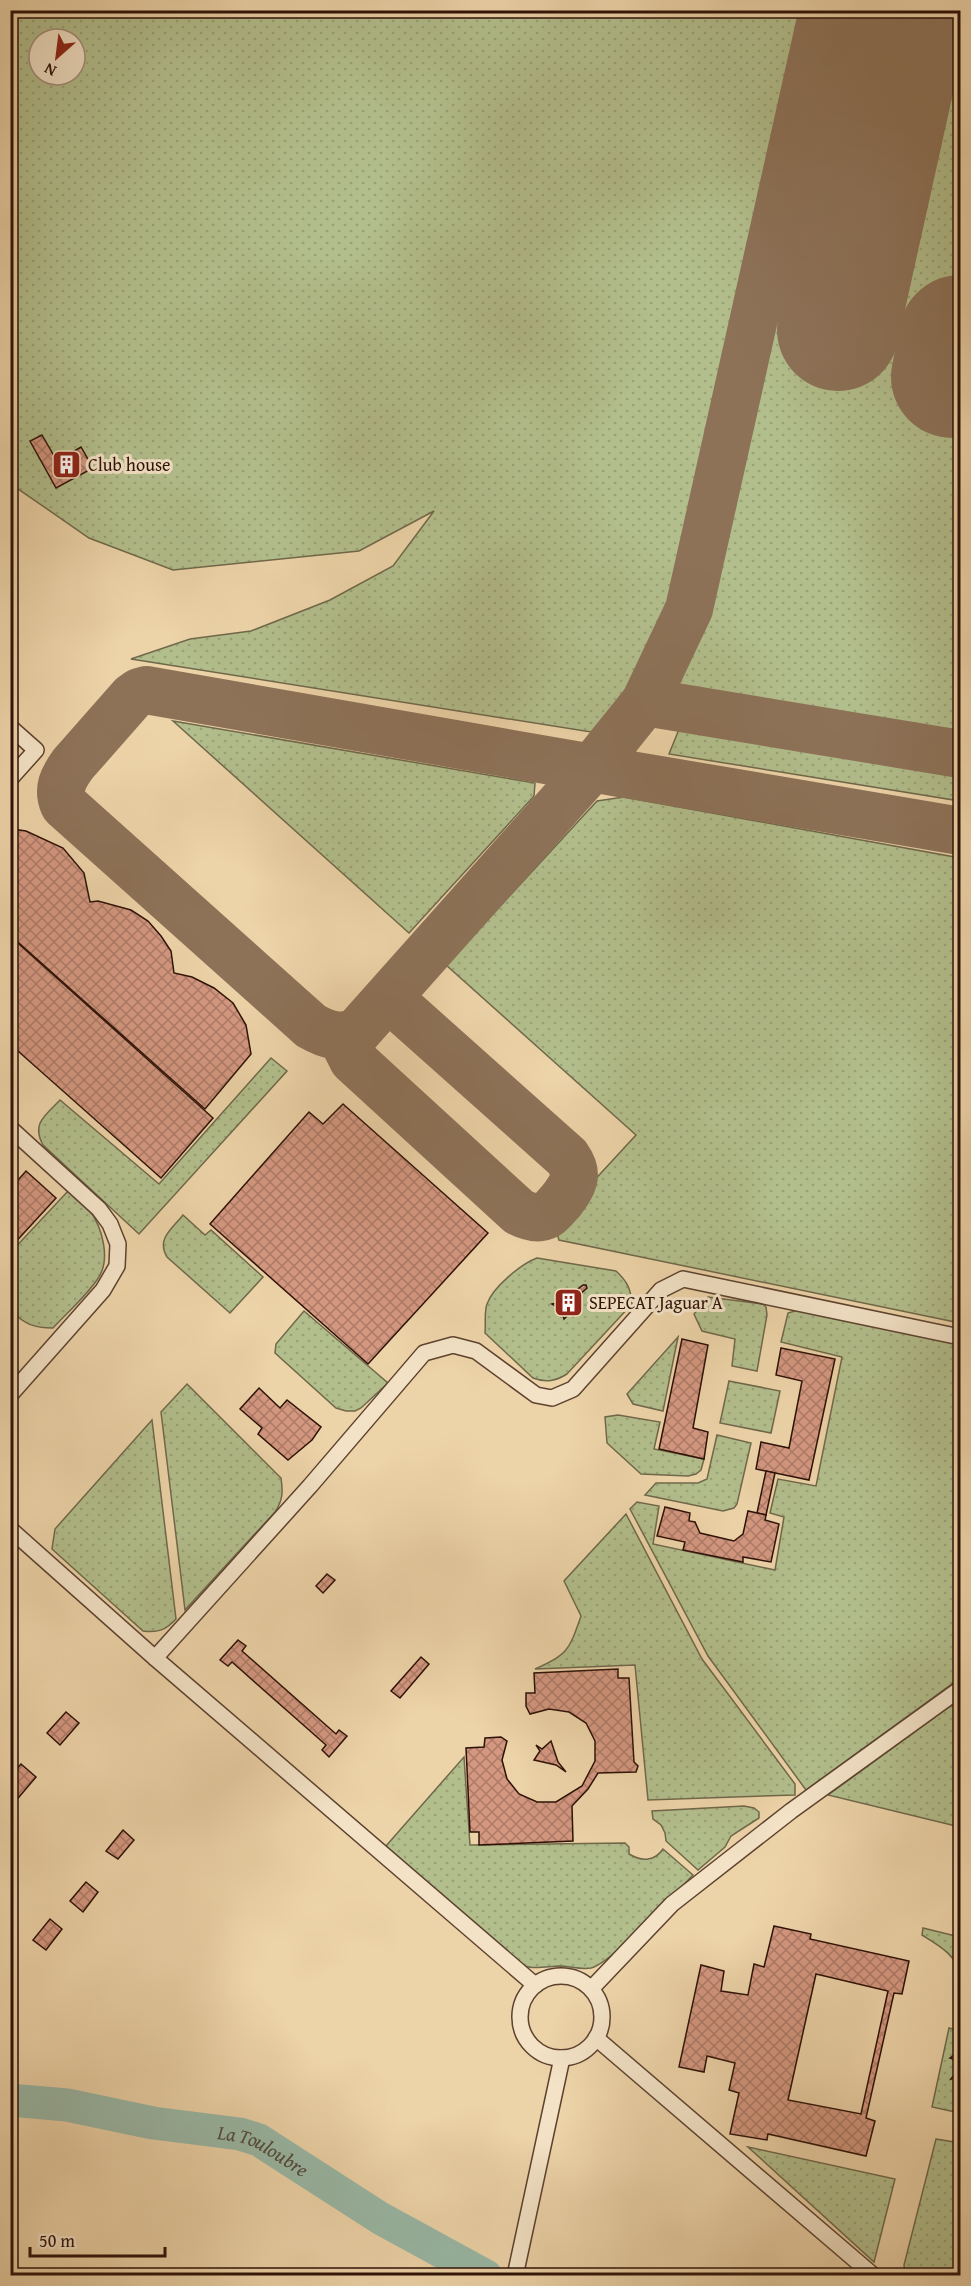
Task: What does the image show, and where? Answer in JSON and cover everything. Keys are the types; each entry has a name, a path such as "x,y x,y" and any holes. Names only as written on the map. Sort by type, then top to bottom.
{"street":[{"path":"10,727 36,750 10,779"},
{"path":"10,1128 99,1209 110,1224 118,1244 117,1266 103,1290 10,1395"},
{"path":"155,1658 310,1486 424,1353 453,1345 476,1351 536,1395 552,1398 573,1389 661,1290 683,1279 960,1337"},
{"path":"10,1529 155,1658 535,1985"},
{"path":"591,1989 672,1904 791,1812 960,1689"},
{"path":"558,1976 570,1977 591,1989 598,2000 601,2026 587,2048 576,2056 562,2058 538,2051 528,2042 519,2019 526,1995 535,1985 558,1976"},
{"path":"596,2037 874,2276"},
{"path":"515,2276 562,2058"}],"green space":[{"path":"10,11 960,11 960,801 669,754 682,722 622,697 591,732 131,659 190,639 251,631 330,600 393,566 434,511 359,551 173,570 89,538 11,484"},
{"path":"173,721 535,783 534,796 409,933"},
{"path":"624,797 960,858 960,1323 559,1240 554,1224 636,1135 446,965 597,801"},
{"path":"271,1058 287,1071 139,1234 43,1145 40,1137 39,1125 45,1115 60,1100 159,1184"},
{"path":"69,1190 87,1206 94,1216 104,1244 104,1263 97,1280 53,1328 35,1326 25,1322 11,1311 10,1253"},
{"path":"183,1215 205,1235 211,1230 263,1277 230,1313 167,1257 164,1251 164,1239"},
{"path":"537,1258 616,1271 628,1286 632,1304 567,1374 551,1380 533,1378 485,1333 486,1311 490,1297 508,1277 523,1265"},
{"path":"708,1297 763,1304 766,1307 767,1315 757,1371 732,1366 735,1339 702,1331 694,1314"},
{"path":"798,1310 960,1345 960,1678 806,1790 708,1656 630,1509 637,1502 659,1506 653,1544 775,1570 784,1517 770,1513 778,1479 816,1486 842,1357 781,1342 788,1313"},
{"path":"304,1311 388,1383 361,1408 346,1411 336,1408 275,1353 276,1344"},
{"path":"678,1337 663,1411 633,1404 627,1394"},
{"path":"729,1381 780,1391 771,1433 720,1423"},
{"path":"187,1384 281,1478 282,1492 280,1504 275,1512 185,1610 161,1412"},
{"path":"618,1415 660,1422 654,1449 704,1459 701,1470 688,1476 641,1474 607,1443 605,1417"},
{"path":"152,1420 176,1619 161,1630 148,1632 143,1631 52,1549 55,1529"},
{"path":"717,1435 751,1443 737,1504 734,1508 723,1511 645,1495 656,1483 698,1483 707,1479"},
{"path":"626,1514 702,1659 795,1784 795,1795 648,1800 635,1665 535,1669 554,1660 566,1650 581,1616 564,1581"},
{"path":"960,1699 960,1827 828,1795"},
{"path":"464,1757 470,1845 625,1843 629,1847 629,1854 643,1859 656,1856 663,1849 693,1875 613,1954 591,1968 531,1967 514,1963 386,1846"},
{"path":"744,1806 754,1808 759,1812 759,1818 731,1836 725,1847 698,1870 666,1841 661,1825 653,1819 652,1811"},
{"path":"923,1928 960,1937 960,1975 951,1956 922,1935"},
{"path":"949,2028 960,2031 960,2113 932,2107"},
{"path":"936,2139 960,2143 960,2275 905,2275 904,2265"},
{"path":"748,2147 895,2179 874,2262"}],"building":[{"name":"Club house","path":"42,435 57,461 81,447 93,468 56,488 30,441"},
{"path":"12,829 26,831 63,848 84,873 90,902 98,901 131,910 148,921 171,951 174,973 192,977 214,988 233,1003 246,1025 251,1054 205,1109 10,935"},
{"path":"10,936 213,1118 161,1178 10,1044"},
{"path":"343,1104 488,1233 368,1364 210,1224 309,1112 323,1124"},
{"path":"26,1171 56,1198 10,1248 10,1189"},
{"name":"SEPECAT Jaguar A","path":"583,1285 587,1288 577,1297 577,1311 573,1315 573,1301 565,1308 567,1316 564,1319 561,1309 552,1304 562,1305 568,1299 556,1294 574,1292"},
{"path":"682,1339 708,1345 693,1428 708,1432 704,1459 659,1449"},
{"path":"781,1348 835,1359 809,1480 756,1469 761,1442 789,1448 802,1381 776,1375"},
{"path":"259,1388 280,1408 287,1400 321,1427 312,1440 288,1460 258,1434 262,1428 240,1409"},
{"path":"766,1471 775,1473 766,1515 757,1513"},
{"path":"665,1507 690,1513 689,1521 695,1522 700,1533 734,1541 743,1534 748,1511 766,1515 765,1520 779,1524 771,1562 743,1557 743,1562 683,1550 685,1542 657,1536"},
{"path":"327,1574 335,1580 323,1593 316,1586"},
{"path":"238,1640 246,1646 242,1651 336,1734 339,1730 347,1736 329,1757 322,1750 326,1745 232,1662 228,1666 220,1660"},
{"path":"421,1657 429,1664 400,1698 391,1691"},
{"path":"618,1669 618,1678 629,1678 634,1762 638,1766 636,1772 598,1773 588,1789 572,1806 573,1841 479,1845 479,1832 470,1832 466,1748 484,1747 485,1738 501,1737 507,1741 502,1760 507,1779 519,1794 537,1802 556,1802 582,1786 595,1761 595,1741 586,1723 569,1712 549,1709 530,1714 526,1706 526,1693 535,1693 534,1673"},
{"path":"66,1712 79,1723 60,1745 47,1733"},
{"path":"551,1741 558,1762 566,1772 556,1765 534,1760 540,1751 536,1745 542,1749"},
{"path":"21,1764 36,1777 14,1803 10,1800 10,1776"},
{"path":"123,1830 134,1840 118,1859 106,1851"},
{"path":"86,1882 98,1892 83,1912 70,1901"},
{"path":"50,1919 62,1929 46,1950 33,1940"},
{"path":"774,1926 811,1934 810,1939 909,1961 902,1994 894,1993 866,2118 875,2121 866,2156 768,2134 767,2140 730,2134 739,2093 729,2090 735,2063 707,2056 704,2072 679,2067 701,1965 724,1971 721,1991 748,1995 754,1964 764,1967","holes":["816,1974 888,1991 861,2114 788,2100"]},
{"path":"957,2053 960,2076 951,2079 957,2071 953,2059 950,2058"}],"waterway":[{"name":"La Touloubre","path":"10,2100 67,2105 153,2123 240,2134 259,2140 380,2218 486,2276"}],"taxiway":[{"path":"823,10 689,609 645,702 592,768 357,1032 334,1035 311,1026 64,805 61,794 64,779 73,764 132,697 146,690 592,768 613,772 960,831"},
{"path":"645,702 960,754"},
{"path":"357,1032 347,1048 353,1060 519,1212 540,1217 547,1215 561,1201 569,1190 574,1175 567,1157 400,1008 395,1000 395,990"}],"runway":[{"path":"838,330 909,10"},
{"path":"952,377 960,336"}],"place":[{"name":"Club house","path":"67,464"},
{"name":"SEPECAT Jaguar A","path":"568,1302"}]}
